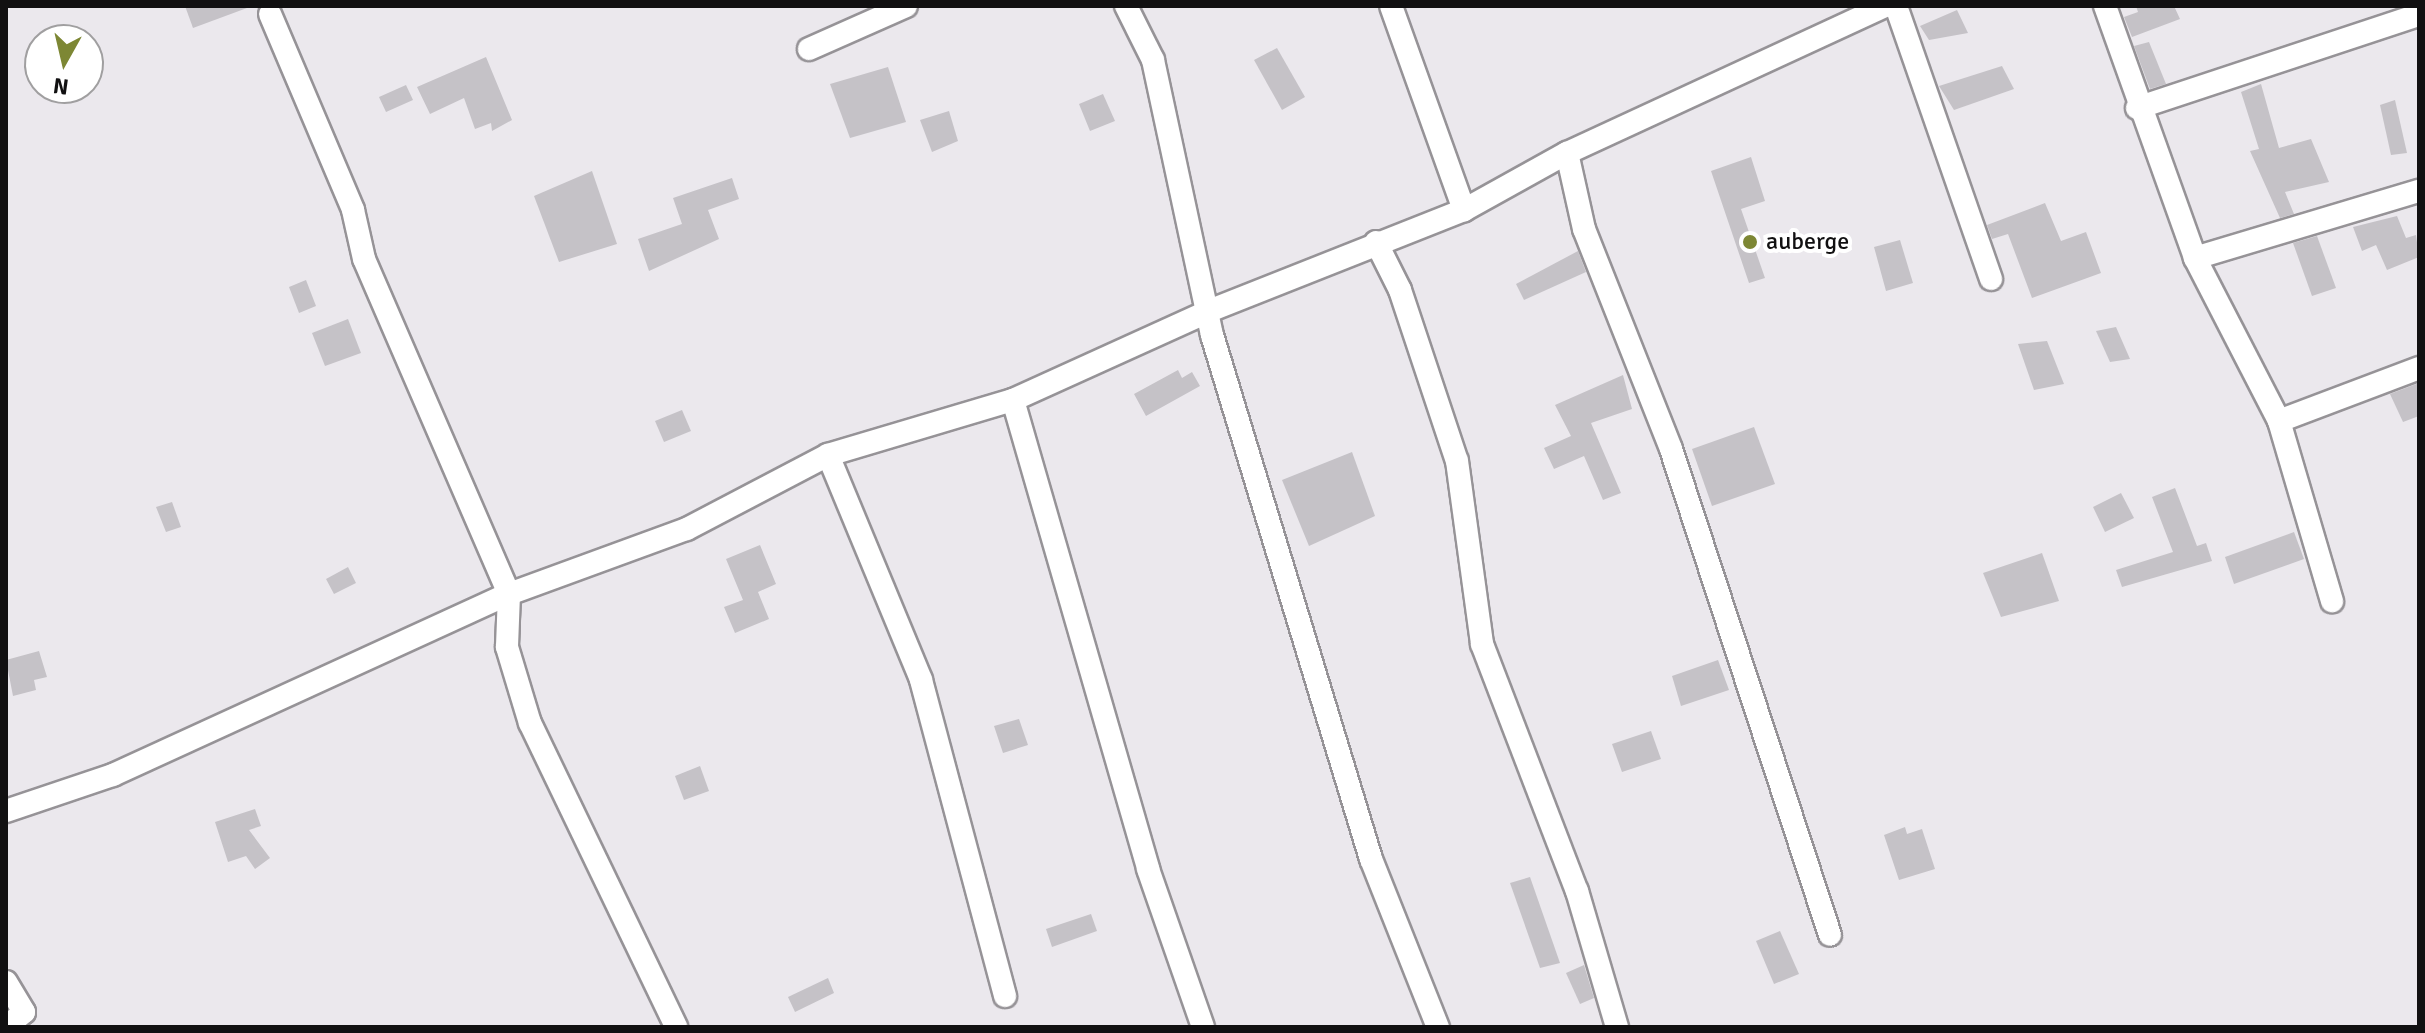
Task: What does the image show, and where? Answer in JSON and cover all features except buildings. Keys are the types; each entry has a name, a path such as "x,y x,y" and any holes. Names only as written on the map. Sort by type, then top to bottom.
{"street":[{"path":"809,49 906,6"},
{"path":"1126,6 1153,60 1209,311 1371,859 1438,1027"},
{"path":"1391,6 1464,210"},
{"path":"6,811 113,775 509,594 687,529 828,455 1013,400 1209,311 1376,242 1464,210 1567,153 1885,6"},
{"path":"1896,6 1991,279"},
{"path":"2105,6 2137,108 2195,258 2279,421 2332,601"},
{"path":"270,14 353,210 364,259 509,594 507,647 530,723 676,1027"},
{"path":"2137,108 2419,15"},
{"path":"1567,153 1584,229 1671,449 1830,935"},
{"path":"2195,258 2419,191"},
{"path":"1376,242 1400,290 1457,461 1482,644 1577,891 1617,1027"},
{"path":"2279,421 2419,368"},
{"path":"1013,400 1148,869 1203,1027"},
{"path":"828,455 921,680 1005,996"},
{"path":"6,982 24,1012 6,1027"}],"place":[{"name":"auberge","path":"1750,242"}]}
